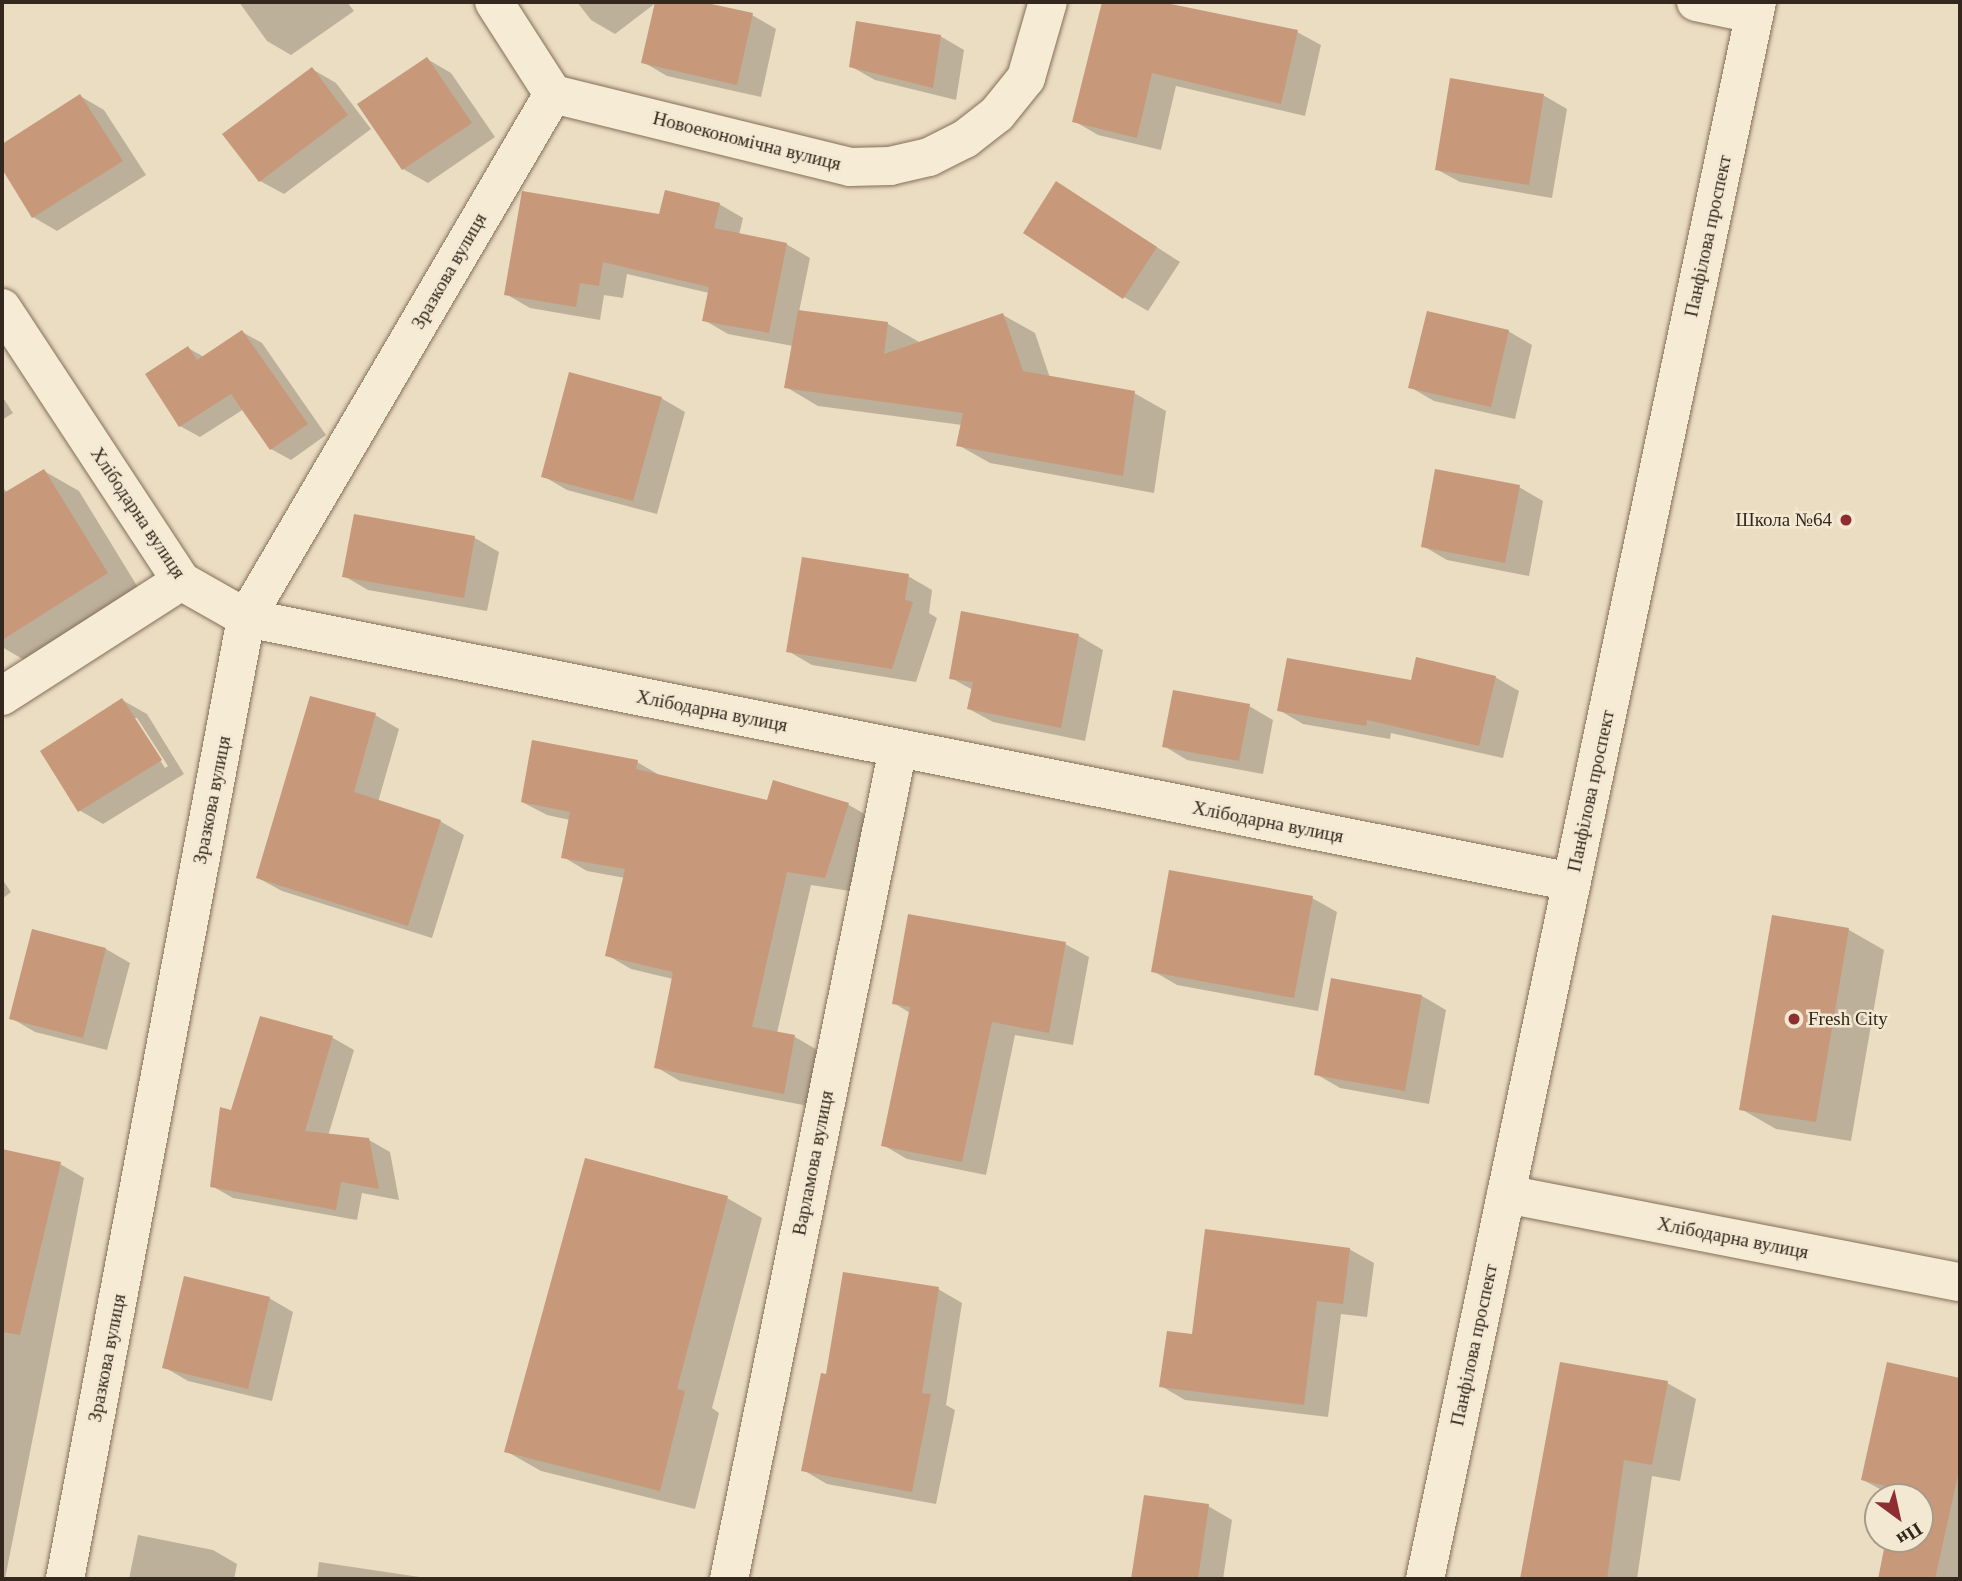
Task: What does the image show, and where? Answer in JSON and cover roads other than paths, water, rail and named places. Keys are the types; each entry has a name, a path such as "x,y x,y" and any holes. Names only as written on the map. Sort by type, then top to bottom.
{"street":[{"path":"494,2 553,94"},
{"name":"Новоекономічна вулиця","path":"553,94 850,167 890,166 929,157 965,139 997,114 1026,78 1048,2"},
{"path":"1696,2 1756,8"},
{"name":"Панфілова проспект","path":"1425,1579 1756,8"},
{"name":"Зразкова вулиця","path":"65,1579 246,618 553,94"},
{"name":"Хлібодарна вулиця","path":"2,308 181,581 246,618 1572,882"},
{"path":"2,696 181,581"},
{"name":"Варламова вулиця","path":"729,1579 898,748"},
{"name":"Хлібодарна вулиця","path":"1506,1194 1960,1282"}],"place":[{"name":"Школа №64","path":"1846,520"},
{"name":"Fresh City","path":"1794,1019"}]}
